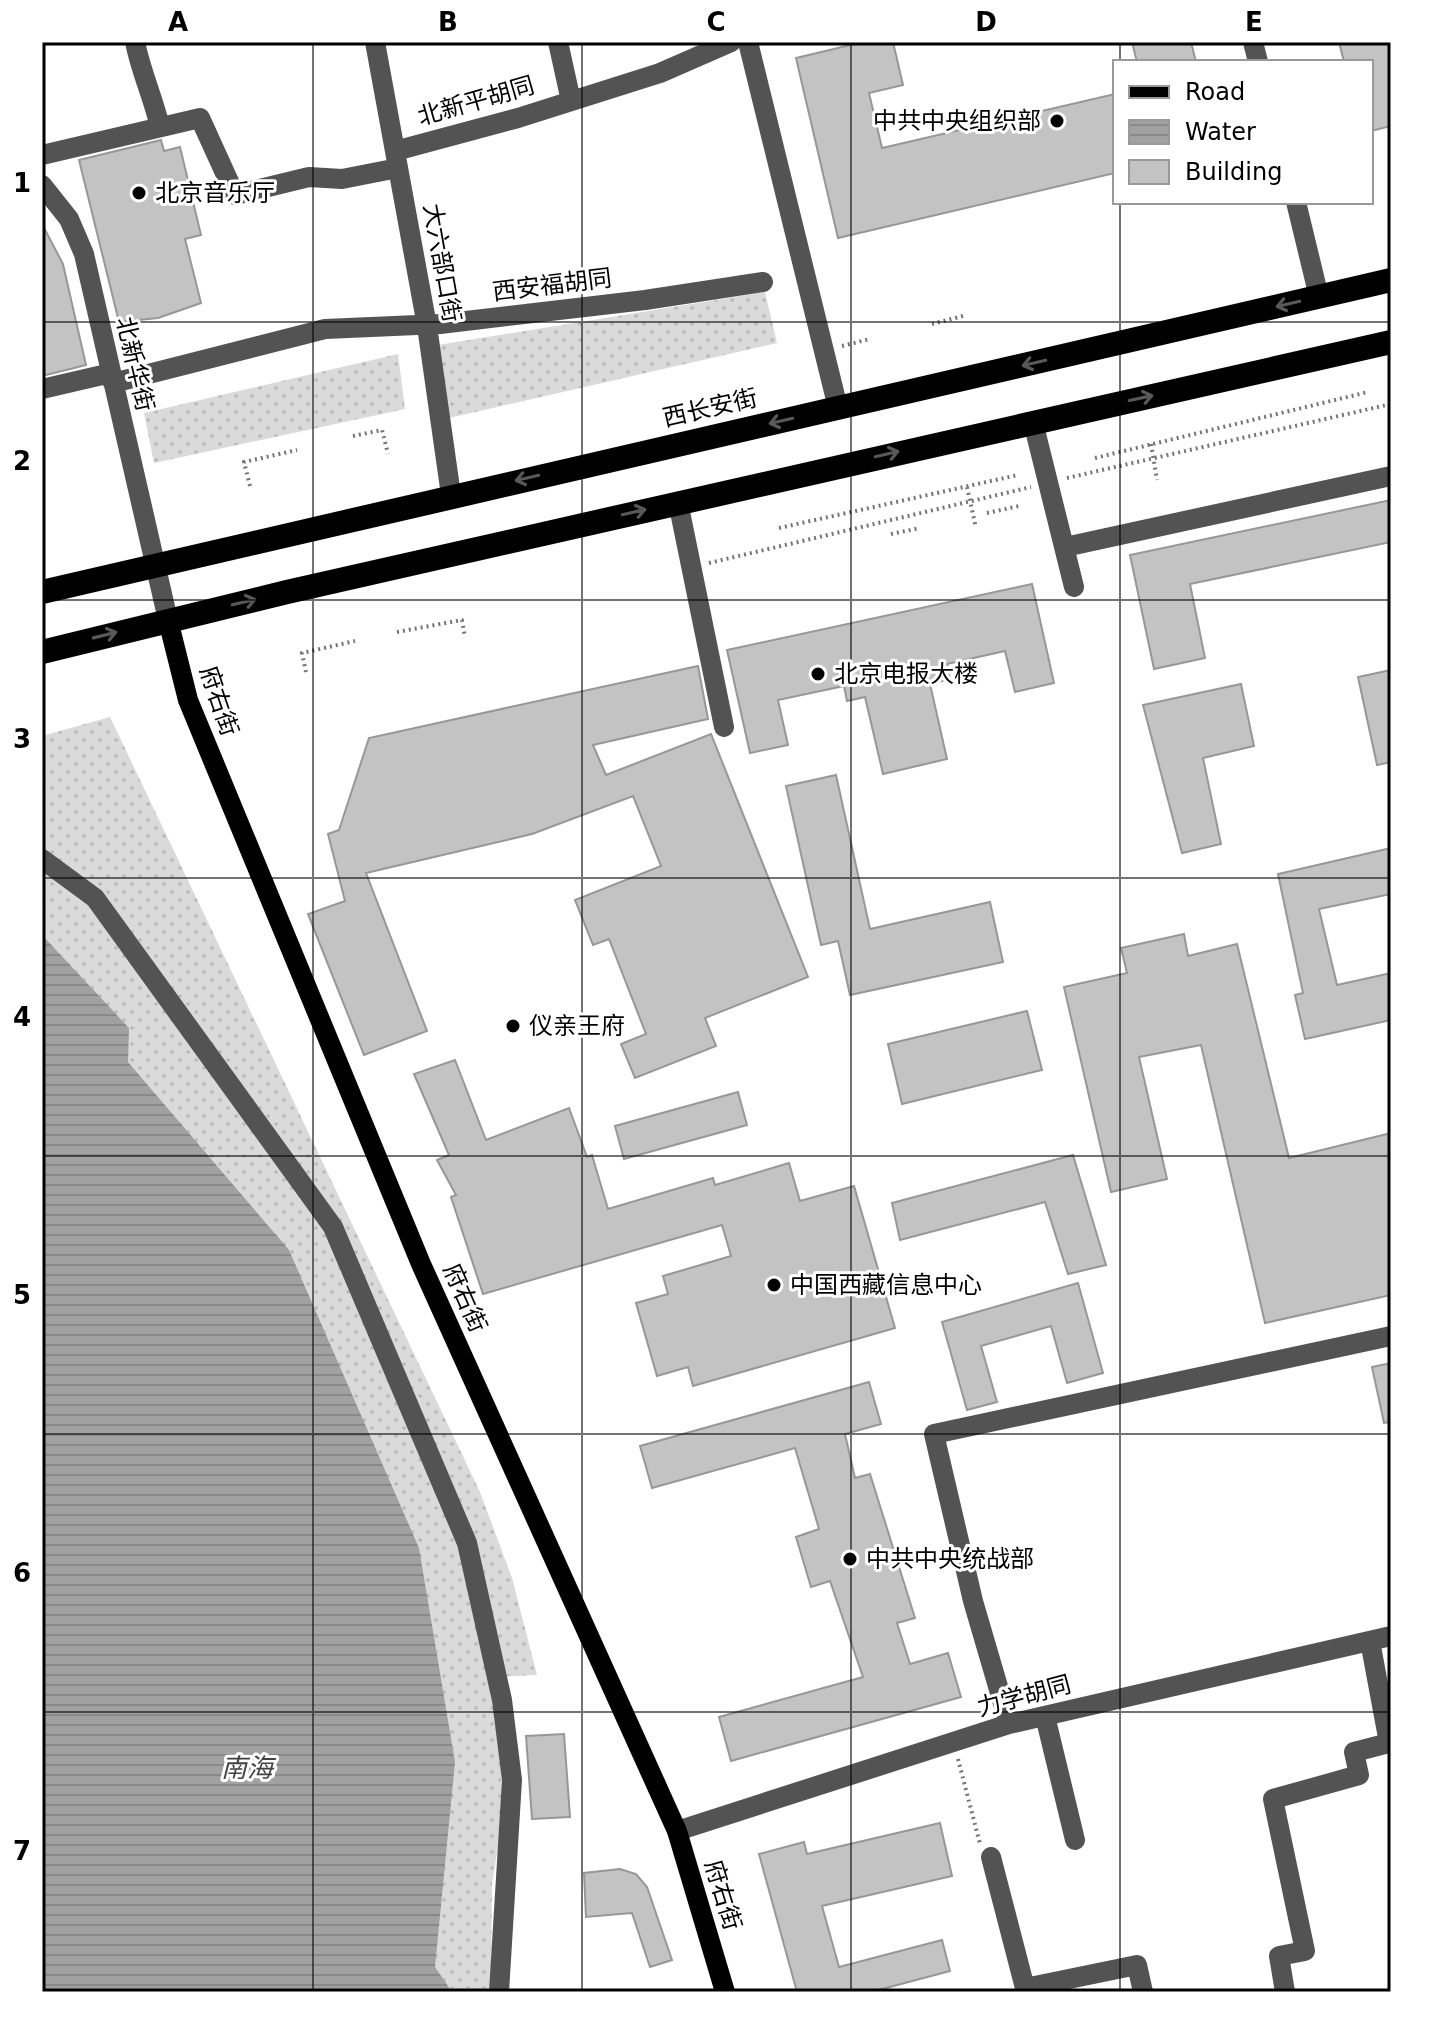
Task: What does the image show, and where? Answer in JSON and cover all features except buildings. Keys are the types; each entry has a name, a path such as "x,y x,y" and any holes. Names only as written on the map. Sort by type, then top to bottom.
{"highway":[{"name":"西长安街","path":"42,592 1391,280"},
{"path":"42,652 678,502 1391,342"}],"main road":[{"name":"府右街","path":"168,620 188,700 421,1264 677,1831 725,1992"}],"street":[{"path":"42,155 160,127 135,42"},
{"name":"大六部口街","path":"375,42 427,326 451,495"},
{"name":"北新平胡同","path":"558,42 571,101"},
{"name":"北新平胡同","path":"160,127 200,118 235,195 309,177 342,179 688,63 731,42"},
{"path":"748,42 838,408"},
{"name":"北新华街","path":"42,185 60,205 78,236 168,620"},
{"path":"1296,204 1319,297"},
{"name":"西安福胡同","path":"42,389 112,378 325,329 427,326 645,300 763,282"},
{"path":"1033,422 1074,587"},
{"path":"1065,547 1391,476"},
{"path":"678,502 724,727"},
{"path":"42,859 95,898 333,1227 467,1543 502,1700 512,1780 499,1992"},
{"path":"1009,1724 973,1601 934,1434 1391,1336"},
{"name":"力学胡同","path":"677,1831 1009,1724 1391,1636"},
{"path":"1285,1992 1279,1956 1305,1951 1273,1799 1359,1775 1354,1752 1389,1743 1370,1641"},
{"path":"1045,1716 1075,1840"},
{"path":"991,1857 1025,1990 1137,1965 1143,1992"}],"path":[{"path":"932,324 963,316"},
{"path":"839,346 870,339"},
{"path":"1095,458 1368,392"},
{"path":"353,436 382,430 388,454"},
{"path":"1151,444 1157,480"},
{"path":"250,486 244,462 297,450"},
{"path":"779,528 1018,475"},
{"path":"966,487 976,528"},
{"path":"987,513 1019,506"},
{"path":"891,534 920,528"},
{"path":"397,632 462,620 465,637"},
{"path":"306,672 302,653 355,641"}],"shaded area":[{"path":"765,292 777,343 449,418 438,345"},
{"path":"398,354 405,409 154,463 144,413"},
{"name":"南海","path":"110,717 480,1492 512,1578 537,1675 491,1677 501,1758 502,1822 492,1884 491,1992 42,1992 42,736"}],"water":[{"name":"南海","path":"42,935 129,1028 128,1062 289,1250 419,1548 455,1762 435,1967 452,1992 42,1992"}],"place":[{"name":"中共中央组织部","path":"1057,121"},
{"name":"北京音乐厅","path":"139,193"},
{"name":"北京电报大楼","path":"818,674"},
{"name":"仪亲王府","path":"513,1026"},
{"name":"中国西藏信息中心","path":"774,1285"},
{"name":"中共中央统战部","path":"850,1559"}]}
